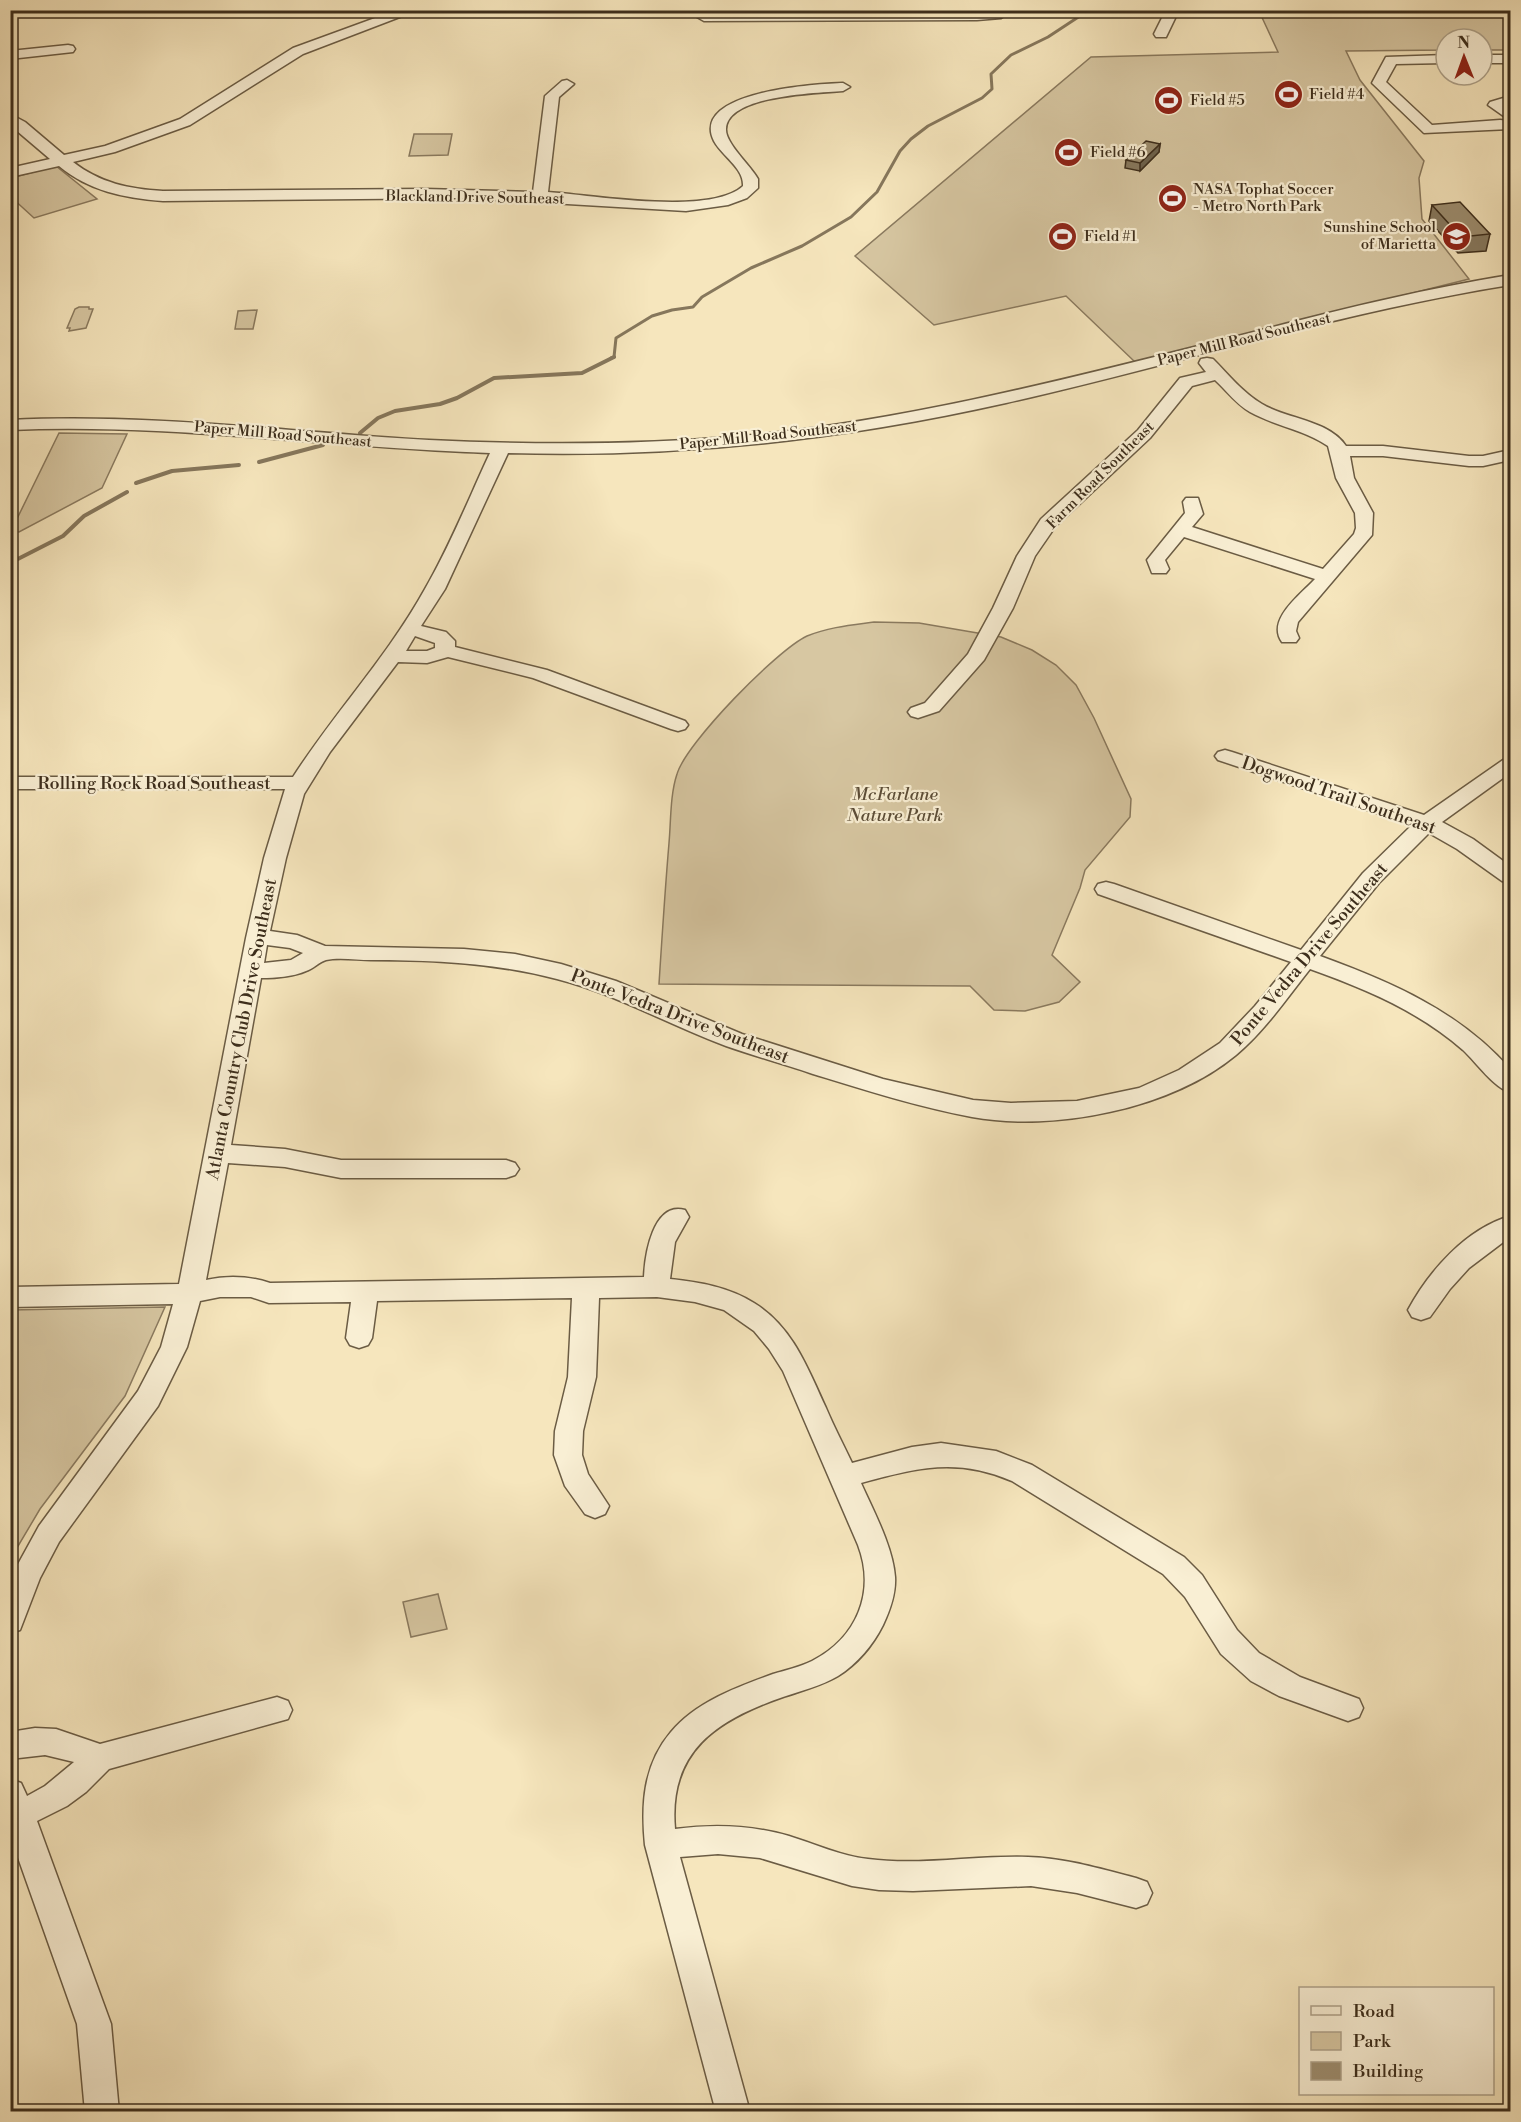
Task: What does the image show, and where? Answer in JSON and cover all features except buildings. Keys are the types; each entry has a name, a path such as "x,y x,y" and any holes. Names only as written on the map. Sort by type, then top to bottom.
{"street":[{"path":"10,173 145,138 185,122 304,48 412,10"},
{"path":"704,17 820,14 977,16 996,15 1007,10"},
{"path":"1161,34 1173,10"},
{"path":"10,55 68,49"},
{"path":"1434,59 1398,59 1388,62 1379,83 1429,130 1510,125"},
{"path":"1494,59 1510,59"},
{"path":"540,197 552,96 567,84"},
{"name":"Blackland Drive Southeast","path":"10,118 90,180 108,187 163,196 472,194 685,206 715,204 737,198 748,189 750,174 720,138 718,130 725,115 739,105 758,98 843,87"},
{"path":"1504,111 1496,105 1510,100"},
{"path":"1476,110 1504,111"},
{"path":"1412,115 1433,113"},
{"name":"Paper Mill Road Southeast","path":"10,425 135,422 384,442 502,447 664,445 803,434 952,410 1045,390 1431,293 1510,279"},
{"path":"1193,352 1254,407 1277,418 1321,433 1340,451 1345,477 1364,513 1363,535 1288,621 1286,631 1289,638"},
{"name":"Farm Road Southeast","path":"918,712 932,707 977,656 1003,608 1026,556 1048,523 1144,434 1186,382 1218,374"},
{"name":"Atlanta Country Club Drive Southeast","path":"10,1622 26,1577 49,1533 148,1398 174,1347 190,1294 257,938 278,848 298,783 411,629 451,559 502,447"},
{"path":"1340,451 1383,451 1469,461 1483,461 1510,455"},
{"path":"1159,569 1156,560 1160,553 1194,514 1192,502"},
{"path":"1182,530 1326,576"},
{"path":"411,629 439,636 445,641 445,650"},
{"path":"393,655 424,657 439,654 445,650 501,663 571,684 678,725"},
{"name":"Dogwood Trail Southeast","path":"1225,756 1427,823 1465,844 1510,876"},
{"name":"Ponte Vedra Drive Southeast","path":"257,938 285,938 302,942 321,953 465,956 515,962 561,972 608,986 734,1040 826,1070 935,1100 973,1109 1011,1112 1077,1110 1144,1095 1188,1076 1228,1049 1263,1012 1371,878 1427,823 1510,764"},
{"name":"Rolling Rock Road Southeast","path":"10,783 298,783"},
{"path":"1106,889 1372,983 1434,1015 1483,1054 1510,1084"},
{"name":"Ponte Vedra Drive Southeast","path":"251,971 281,970 298,966 321,953"},
{"path":"218,1146 341,1169 506,1169"},
{"path":"657,1287 660,1246 665,1230 676,1217"},
{"path":"1421,1310 1455,1264 1474,1247 1510,1225"},
{"path":"10,1297 190,1294 202,1300 250,1302 269,1293 657,1287 702,1293 736,1304 764,1325 785,1352 844,1476 880,1570 881,1588 867,1627 836,1662 713,1713 691,1731 675,1750 664,1770 659,1795 658,1824 661,1845 733,2112"},
{"path":"586,1289 582,1377 569,1431 568,1455 574,1478 596,1506"},
{"path":"359,1338 365,1292"},
{"path":"844,1476 902,1460 941,1454 996,1462 1022,1473 1164,1558 1182,1572 1199,1593 1238,1653 1258,1668 1284,1684 1348,1708"},
{"path":"102,2112 94,2024 44,1880 14,1804 39,1806 75,1782 99,1758 277,1710"},
{"path":"10,1746 27,1741 50,1740 99,1758"},
{"path":"661,1845 715,1838 773,1846 848,1869 878,1875 1016,1871 1056,1873 1136,1893"}],"green space":[{"name":"NASA Tophat Soccer - Metro North Park","path":"1259,11 1510,11 1510,50 1494,50 1494,27 1434,27 1434,50 1346,51 1360,80 1424,161 1419,178 1422,219 1469,279 1135,362 1066,296 934,325 855,256 1091,57 1278,52"},
{"path":"414,134 452,134 448,155 409,156"},
{"path":"56,166 97,199 34,218 11,197 11,178"},
{"path":"79,307 93,309 86,328 69,331 70,328 67,328 75,309"},
{"path":"257,310 253,329 235,329 238,311"},
{"path":"59,433 127,434 102,488 19,532 11,531"},
{"name":"McFarlane Nature Park","path":"874,622 919,623 1001,637 1032,650 1056,665 1076,685 1094,718 1131,799 1130,817 1085,870 1080,888 1052,955 1080,982 1059,1002 1025,1011 994,1010 970,986 659,984 672,799 677,774 684,760 714,720 775,659 793,645 807,636 824,630"},
{"path":"165,1307 125,1396 40,1509 11,1558 11,1310"},
{"path":"438,1594 447,1629 411,1637 403,1602"}],"waterway":[{"path":"614,357 616,338 652,316 693,307 702,297 751,268 802,246 851,217 877,192 900,151 911,139 928,126 982,98 992,89 991,74 1011,55 1048,37 1089,10"},
{"path":"360,433 378,418 395,411 440,404 457,398 494,378 582,373 614,357"},
{"path":"259,462 323,445"},
{"path":"136,483 172,471 239,465"},
{"path":"10,563 63,536 84,516 127,492"}],"place":[{"name":"Field #4","path":"1288,94"},
{"name":"Field #5","path":"1169,100"},
{"name":"Field #6","path":"1069,152"},
{"name":"NASA Tophat Soccer - Metro North Park","path":"1172,198"},
{"name":"Field #1","path":"1063,236"},
{"name":"Sunshine School of Marietta","path":"1457,236"}]}
